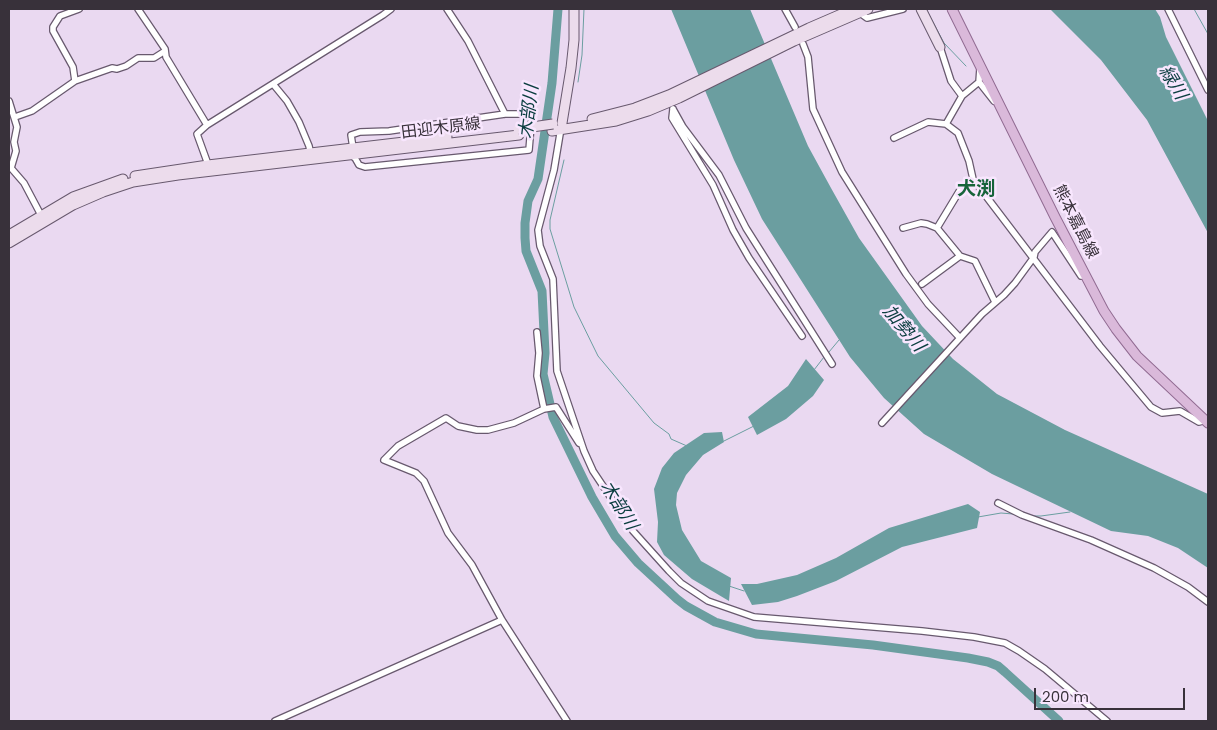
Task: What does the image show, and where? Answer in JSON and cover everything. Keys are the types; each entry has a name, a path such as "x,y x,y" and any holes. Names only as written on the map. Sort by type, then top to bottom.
{"main road":[{"path":"557,127 572,59 574,9"},
{"path":"921,9 940,47"},
{"name":"熊本嘉島線","path":"952,9 1104,311 1126,342 1154,372 1207,421"},
{"name":"田迎木原線","path":"9,243 74,198 122,180 150,173 352,152 557,127 635,108 697,86 787,42 860,10"},
{"name":"田迎木原線","path":"9,235 43,218"}],"street":[{"path":"76,81 73,67 53,31 53,27 60,16 79,9"},
{"path":"138,9 165,51 166,57 207,125"},
{"path":"210,168 197,134 207,125 391,9"},
{"path":"447,9 468,41 505,114"},
{"path":"785,9 795,27"},
{"path":"860,10 867,18 903,9"},
{"path":"1168,9 1208,90"},
{"path":"803,44 808,57 813,109 843,174 906,274 928,304 960,338"},
{"path":"940,47 951,81 962,96"},
{"path":"15,117 32,111 76,81 112,68 117,69 126,66 138,58 154,58 165,51"},
{"path":"946,124 962,96 979,82 981,64"},
{"path":"979,82 1003,112"},
{"path":"273,84 293,110 306,137 311,156"},
{"path":"9,101 17,127 14,142 16,151 10,168 24,183 43,218"},
{"path":"802,336 775,298 733,230 712,185 672,118 673,109 683,127 719,175 746,228 832,364"},
{"path":"505,114 532,114 529,150 365,166 359,165 352,152 351,135 360,132 389,131 505,114"},
{"path":"894,138 928,122 946,124 958,133 969,161 973,179 1100,346 1151,407 1162,414 1180,410 1199,422 1207,421"},
{"path":"557,127 554,170 538,230 540,246 552,279 556,371 584,451 593,471 632,531 681,583 708,601 754,617 922,631 974,637 1005,643 1045,669 1108,721"},
{"path":"937,228 960,190 973,179"},
{"path":"903,228 921,223 937,228 960,256 975,261 995,302"},
{"path":"882,423 960,338 1015,283 1034,257 1034,252 1052,232 1081,276 1085,276"},
{"path":"922,284 960,256"},
{"path":"537,332 537,376 545,409"},
{"path":"567,721 502,620 472,565 448,533 424,482 416,473 384,460 398,446 446,418 458,426 488,430 514,423 545,409 556,408 584,451"},
{"path":"998,503 1022,515 1091,540 1154,568 1208,602"},
{"path":"275,721 502,620"}],"water":[{"name":"加勢川","path":"671,9 750,9 808,146 859,238 922,326 953,359 997,394 1065,430 1208,494 1208,568 1178,548 1148,536 1111,531 992,474 924,434 884,398 850,357 762,219 734,160"},
{"name":"緑川","path":"1050,9 1155,9 1160,17 1166,37 1208,121 1208,233 1147,120 1101,60"},
{"path":"806,359 824,380 813,396 786,419 757,435 748,417 788,386"},
{"path":"722,432 724,442 703,455 686,475 677,493 676,505 682,530 701,561 731,578 729,601 692,579 664,555 657,542 658,522 654,489 662,468 674,453 704,433"},
{"path":"968,504 980,512 977,528 902,547 836,581 797,596 778,602 752,605 741,584 757,584 797,575 836,558 889,528"}],"waterway":[{"name":"木部川","path":"558,9 552,83 538,179 528,201 525,223 526,251 542,291 545,353 543,374 553,417 592,497 615,536 638,563 677,599 715,622 756,634 873,645 988,662 998,666 1059,721"},
{"path":"578,82 582,55 584,9"},
{"path":"926,9 944,43 966,66"},
{"path":"1194,9 1208,34"},
{"path":"564,160 550,220 550,229 574,307 598,356 654,423 669,434 671,439 687,446"},
{"path":"829,352 839,340"},
{"path":"814,370 824,357"},
{"path":"724,441 754,426"},
{"path":"1032,516 1070,512"},
{"path":"978,517 1001,513 1013,514"},
{"path":"729,586 744,591"}],"district":[{"name":"犬渕","path":"976,190"}]}
